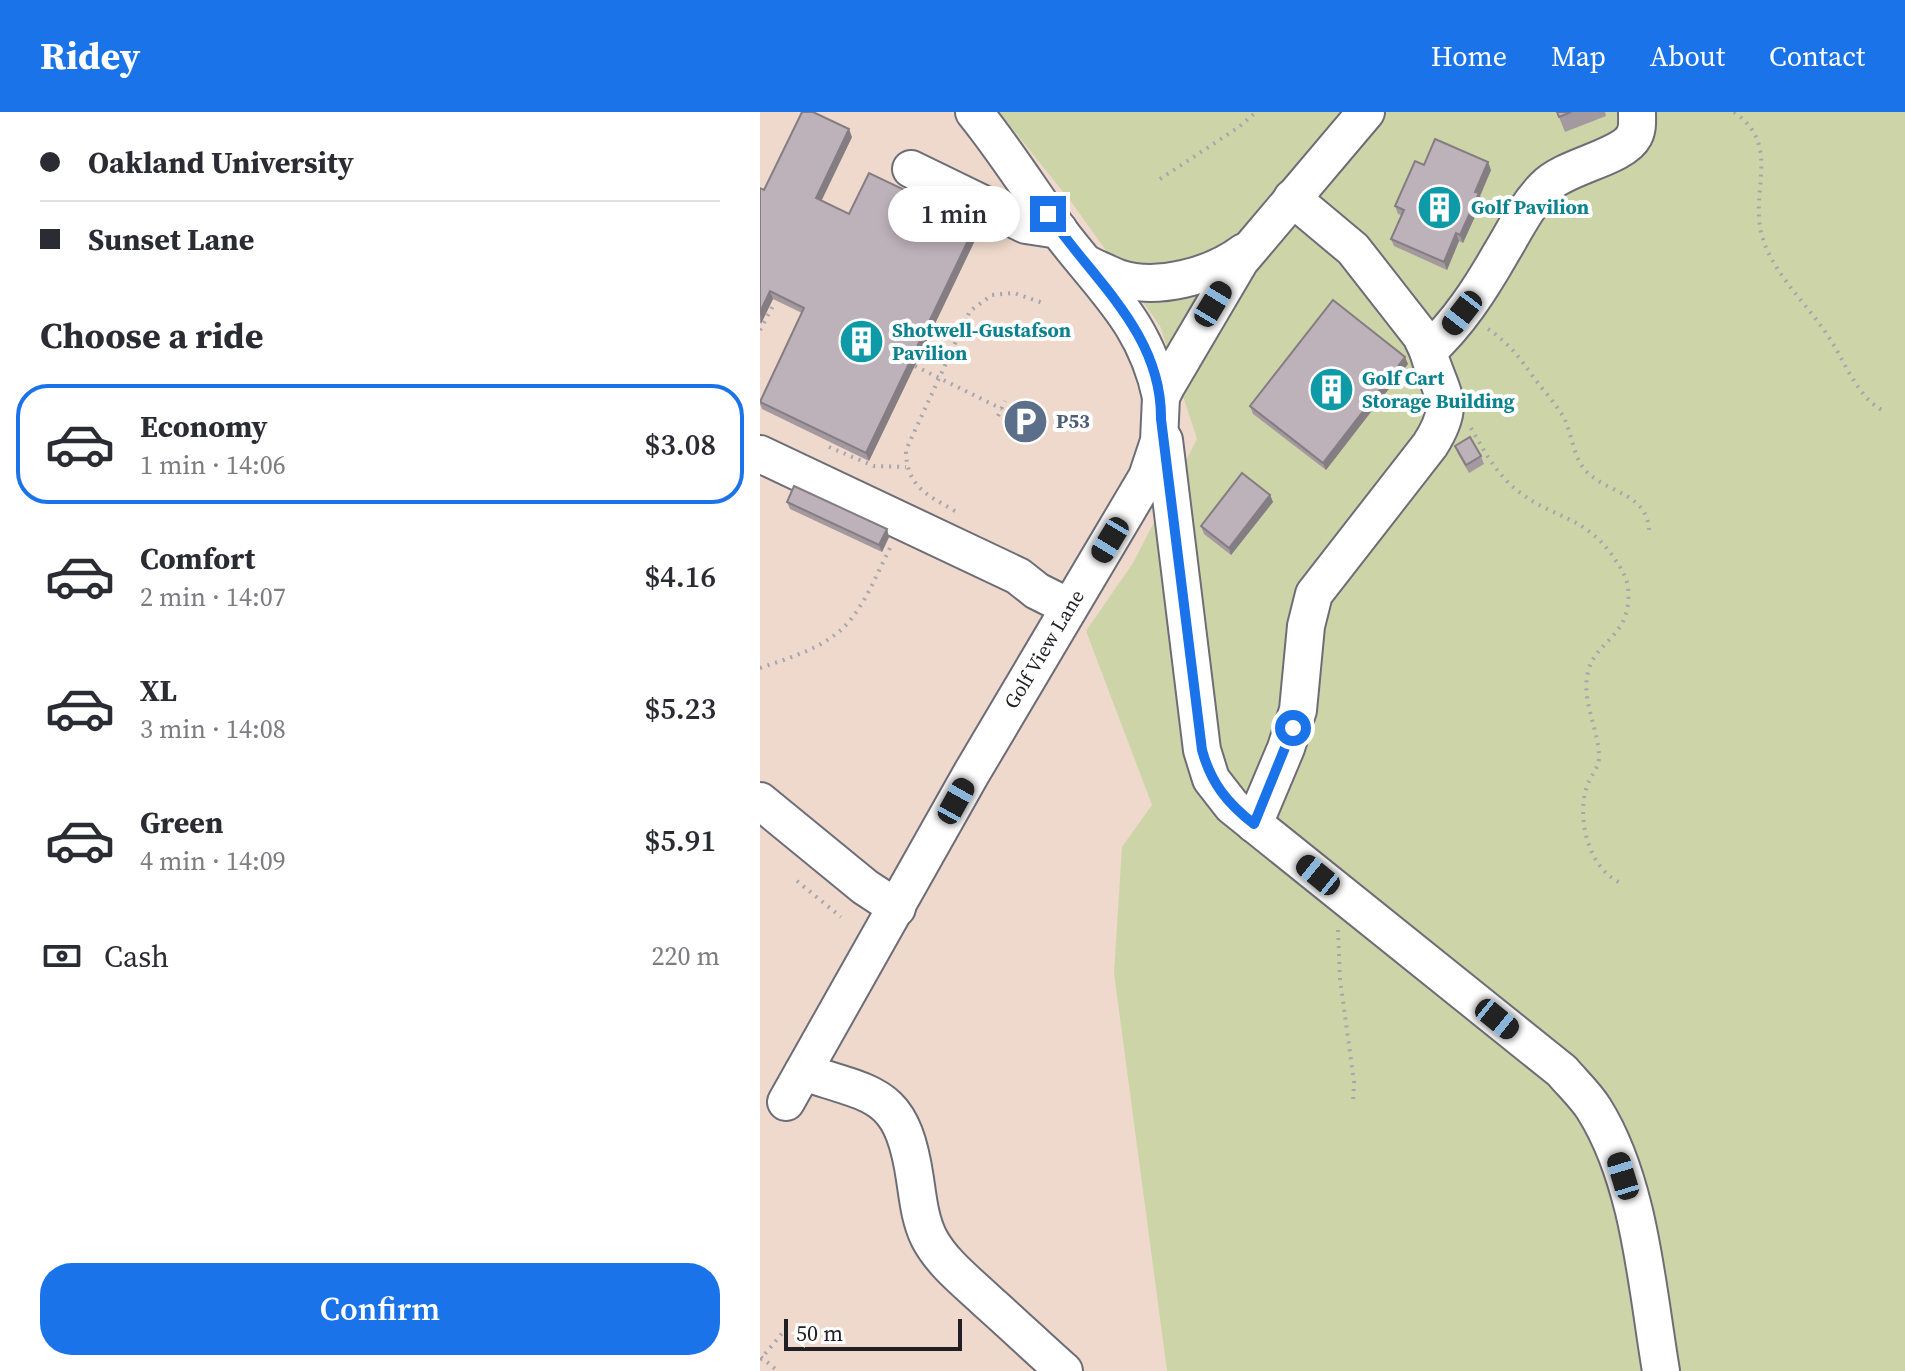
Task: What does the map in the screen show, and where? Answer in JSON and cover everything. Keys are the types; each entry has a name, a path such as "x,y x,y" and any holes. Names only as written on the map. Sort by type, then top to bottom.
{"street":[{"path":"974,112 1059,230 1113,295 1138,331 1157,375 1205,762 1221,794 1254,824 1562,1071 1594,1109 1616,1155 1635,1217 1661,1371"},
{"name":"Golf View Lane","path":"1064,1371 952,1269 930,1239 920,1214 911,1150 902,1127 888,1107 875,1095 854,1087 794,1087 971,774 1154,462 1161,408 1173,373 1253,243 1366,112"},
{"path":"1428,351 1444,337 1462,313 1529,205 1547,184 1623,147 1635,134 1637,112"},
{"path":"911,169 1026,225 1059,230"},
{"path":"1254,824 1286,748 1298,710 1306,626 1314,594 1430,445 1445,414 1445,395 1421,336 1353,249 1292,198"},
{"path":"1087,265 1120,279 1167,281 1212,271 1236,258 1253,243"},
{"path":"760,454 1018,576 1037,591 1069,607"},
{"path":"1123,517 1161,525 1176,538"},
{"path":"760,801 865,887 897,908"}],"path":[{"path":"1160,179 1239,127 1256,112"},
{"path":"1734,112 1751,128 1762,154 1759,218 1768,249 1783,276 1830,338 1859,386 1882,410"},
{"path":"961,514 928,496 915,484 906,467 906,450 970,311 992,295 1014,293 1043,303"},
{"path":"760,330 774,304"},
{"path":"1462,313 1490,330 1518,353 1564,418 1579,462 1593,477 1622,492 1638,505 1650,522 1649,536"},
{"path":"915,366 1002,409"},
{"path":"1445,395 1469,424 1505,479 1530,499 1593,532 1625,575 1628,598 1622,624 1593,659 1587,674 1590,714 1599,760 1587,786 1583,809 1586,832 1598,864 1605,874 1621,883"},
{"path":"998,416 1005,401"},
{"path":"829,447 874,466 906,467"},
{"path":"760,668 810,650 836,634 851,619 890,548"},
{"path":"797,881 841,917"},
{"path":"1339,892 1339,967 1353,1064 1353,1102"},
{"path":"778,1371 761,1358 784,1331"}],"shaded area":[{"path":"760,112 1905,112 1905,1371 760,1371"}],"green space":[{"path":"999,112 1905,112 1905,1371 1167,1371 1114,973 1122,847 1152,805 1086,631 1133,563 1197,439 1160,326 1072,203"}],"building":[{"name":"Shotwell-Gustafson Pavilion","path":"802,112 813,112 849,129 816,198 849,214 869,173 976,224 866,453 760,402 804,308 770,291 760,312 760,188 764,190"},
{"name":"Golf Pavilion","path":"1435,139 1488,162 1475,192 1479,193 1460,235 1456,233 1444,262 1391,239 1404,210 1395,206 1415,161 1424,165"},
{"name":"Golf Cart Storage Building","path":"1333,300 1405,357 1323,463 1250,406"},
{"path":"1470,437 1481,456 1466,465 1455,446"},
{"path":"1242,473 1270,495 1229,548 1201,526"},
{"path":"794,486 887,529 879,545 787,502"}],"place":[{"name":"Golf Pavilion","path":"1440,207"},
{"name":"Shotwell-Gustafson Pavilion","path":"861,341"},
{"name":"Golf Cart Storage Building","path":"1331,389"},
{"name":"P53","path":"1025,421"}],"route":[{"path":"1048,214 1138,331 1157,375 1202,750 1211,779 1221,794 1254,824 1293,728"}]}
